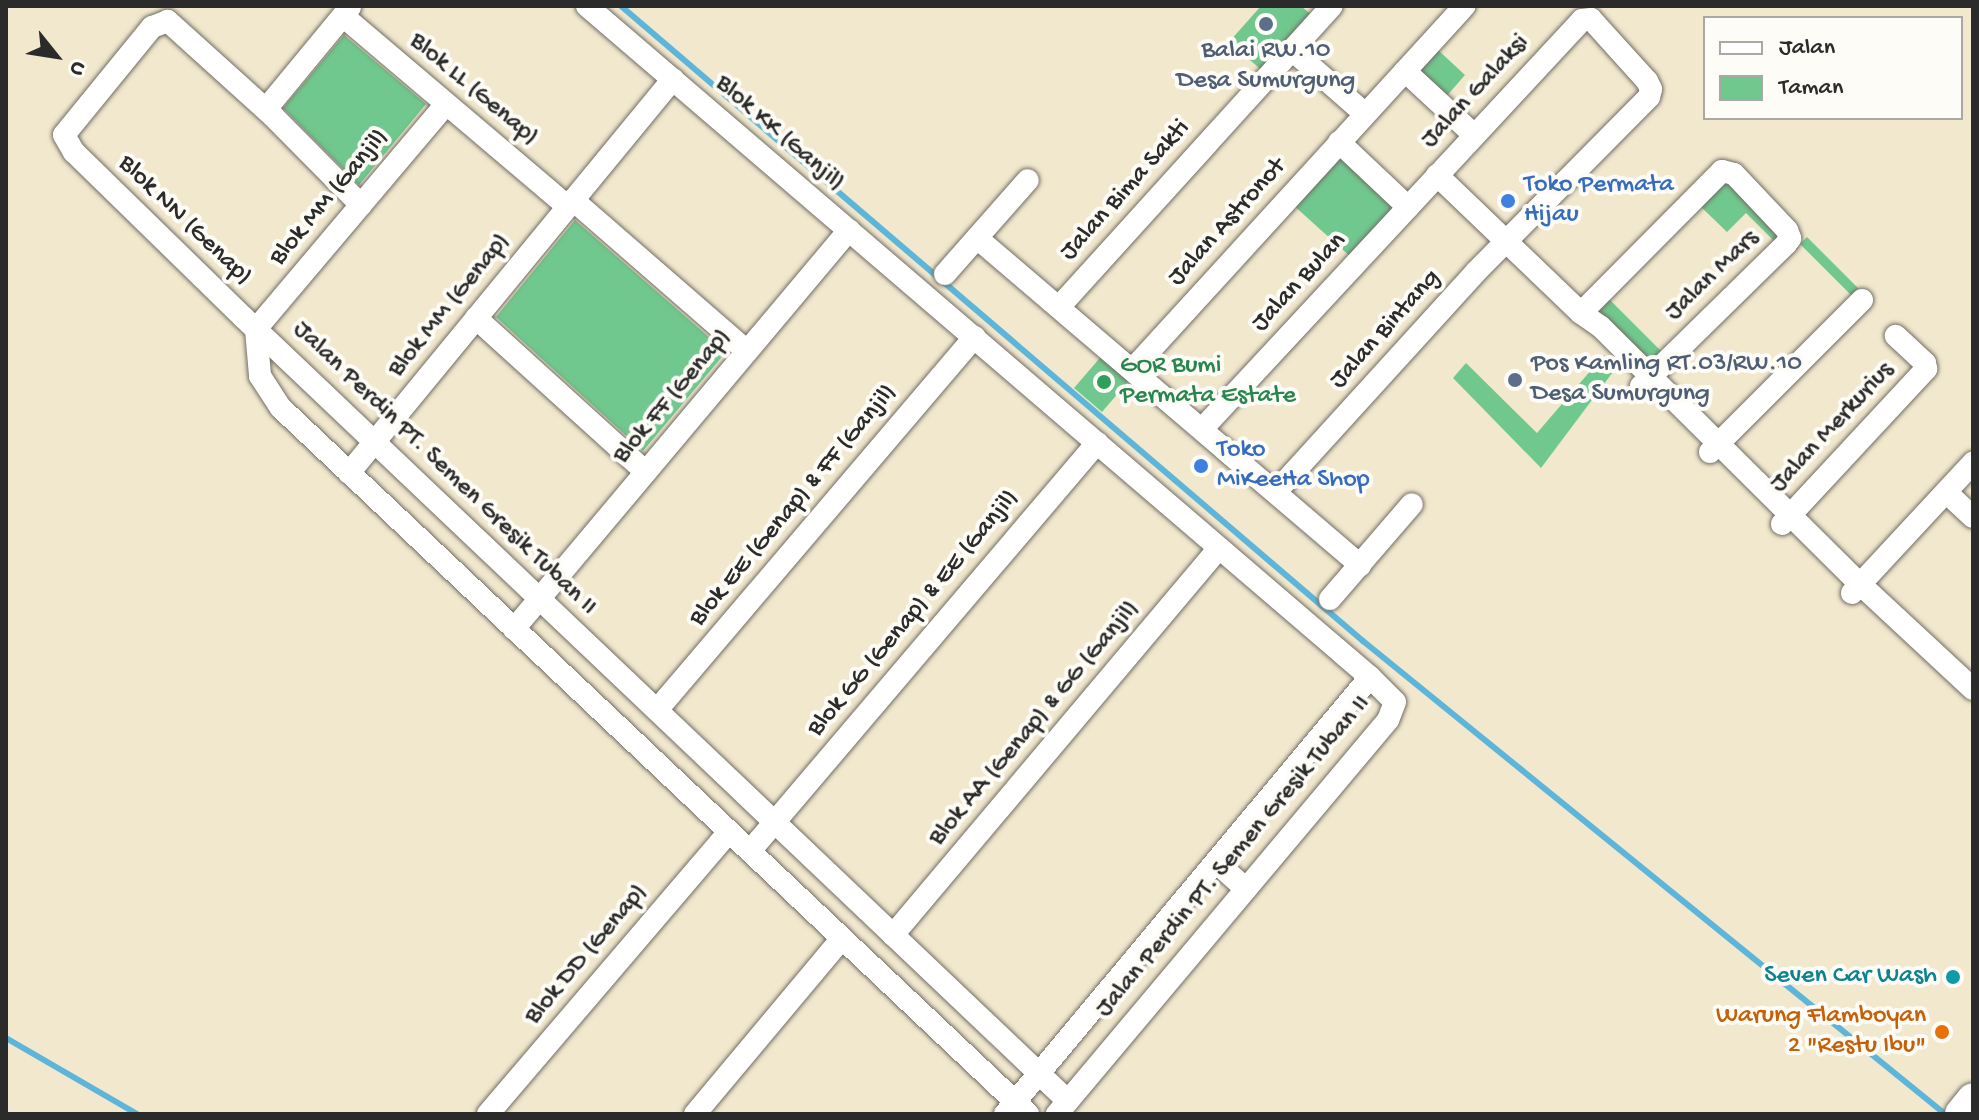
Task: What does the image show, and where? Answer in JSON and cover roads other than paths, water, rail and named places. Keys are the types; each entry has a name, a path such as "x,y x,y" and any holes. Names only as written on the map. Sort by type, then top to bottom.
{"main road":[{"path":"1961,1114 1973,1099"}],"street":[{"name":"Blok KK (Ganjil)","path":"587,6 1370,677"},
{"name":"Jalan Bima Sakti","path":"1059,307 1332,6"},
{"name":"Jalan Astronot","path":"1133,369 1465,6"},
{"path":"347,11 266,109 361,205"},
{"name":"Blok LL (Genap)","path":"347,11 446,104 571,203 747,351"},
{"name":"Jalan Galaksi","path":"1437,175 1585,18 1593,20 1623,55"},
{"name":"Blok NN (Genap)","path":"256,329 74,152 64,138 69,125 154,24 166,21 266,109"},
{"path":"1292,50 1365,114"},
{"name":"Jalan Bintang","path":"1276,492 1475,273 1649,97 1649,85 1623,55"},
{"path":"1405,71 1474,135"},
{"name":"Blok MM (Genap)","path":"349,473 673,79"},
{"name":"Blok MM (Ganjil)","path":"256,329 446,104"},
{"path":"1339,142 1408,207"},
{"name":"Jalan Mars","path":"1581,313 1722,171 1732,173 1761,202 1789,232 1789,240 1646,381"},
{"path":"1437,175 1581,313 1601,327 1646,381 1786,520 1856,589 1959,682 1973,707"},
{"name":"Jalan Bulan","path":"1203,428 1437,175"},
{"path":"945,274 1028,180"},
{"name":"Blok FF (Genap)","path":"514,629 849,230"},
{"path":"977,238 1360,565"},
{"path":"1714,448 1862,300"},
{"path":"476,318 646,472"},
{"name":"Jalan Perdin PT. Semen Gresik Tuban II","path":"256,329 258,364 270,396 842,938 1016,1110 1039,1074 1370,677 1394,699 1392,714 1062,1108 1039,1074 256,329"},
{"name":"Jalan Merkurius","path":"1786,520 1926,369 1925,363 1896,336"},
{"name":"Blok EE (Genap) & FF (Ganjil)","path":"657,710 974,337"},
{"name":"Blok GG (Genap) & EE (Ganjil)","path":"750,851 1097,443"},
{"path":"1856,589 1946,492 1970,473"},
{"path":"1946,492 1973,517"},
{"path":"1330,599 1412,504"},
{"name":"Blok AA (Genap) & GG (Ganjil)","path":"893,935 1219,548"},
{"name":"Blok DD (Genap)","path":"488,1114 729,832"},
{"path":"1216,862 1246,889"},
{"path":"695,1114 842,938"}],"waterway":[{"path":"621,6 1363,641 1945,1114"},
{"path":"6,1038 137,1114"}],"place":[{"name":"Balai RW.10 Desa Sumurgung","path":"1266,24"},
{"name":"Toko Permata Hijau","path":"1508,201"},
{"name":"Pos Kamling RT.03/RW.10 Desa Sumurgung","path":"1515,380"},
{"name":"GOR Bumi Permata Estate","path":"1104,382"},
{"name":"Toko MiKeeHa Shop","path":"1201,466"},
{"name":"Seven Car Wash","path":"1953,977"},
{"name":"Warung Flamboyan 2 \"Restu Ibu\"","path":"1942,1032"}]}
